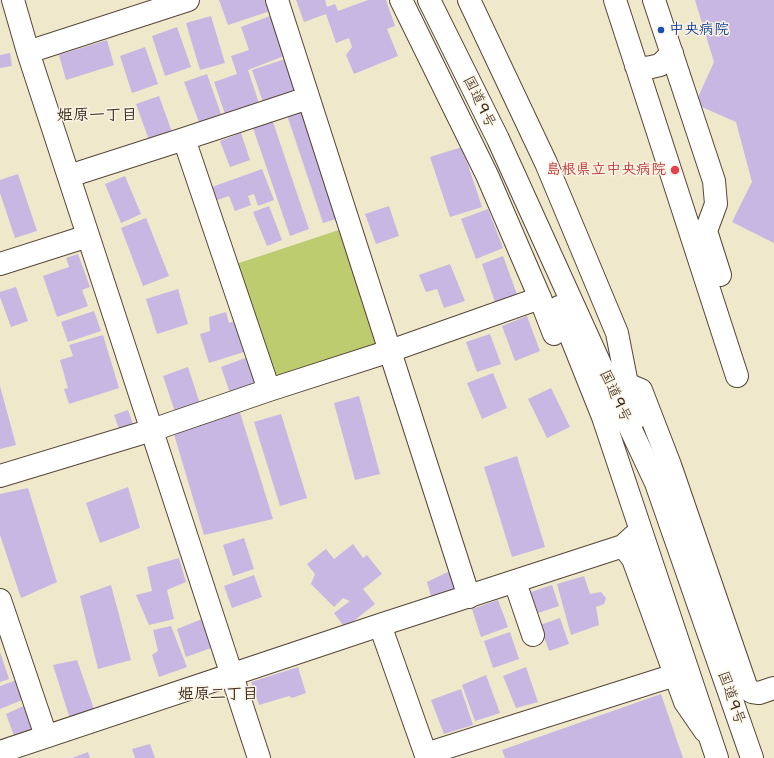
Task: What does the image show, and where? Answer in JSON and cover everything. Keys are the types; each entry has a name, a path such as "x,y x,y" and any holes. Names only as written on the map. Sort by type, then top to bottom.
{"main road":[{"path":"13,0 28,52 259,758"},
{"path":"28,52 188,0"},
{"path":"277,0 469,597"},
{"name":"国道9号","path":"401,0 487,175 540,298 628,541 661,592"},
{"name":"国道9号","path":"429,0 498,139 656,483 752,758"},
{"path":"469,0 546,163 617,333 627,384 656,483"},
{"path":"615,0 636,66 744,373 706,231 716,204 714,181 654,0"},
{"name":"国道9号","path":"452,45 603,417 714,749"},
{"path":"636,66 647,68 660,65 672,53"},
{"path":"69,176 308,98"},
{"path":"184,139 270,390"},
{"path":"0,264 88,236"},
{"path":"0,476 152,430 390,351 540,298"},
{"path":"627,384 640,390 646,404 670,465 747,689 752,692 759,693 774,688"},
{"path":"0,752 380,625 515,582 628,541 633,559 685,702 714,749"},
{"path":"515,582 533,635"},
{"path":"0,600 46,736"},
{"path":"380,625 426,756 675,675"}],"green space":[{"path":"345,228 382,345 272,383 233,265"}],"building":[{"path":"219,0 269,0 273,10 228,25"},
{"path":"296,0 325,0 327,7 335,4 338,11 368,0 386,0 395,26 387,29 398,56 354,74 346,55 352,47 349,38 336,43 326,14 304,22"},
{"path":"695,0 774,0 774,243 732,222 752,182 736,122 695,104 714,62"},
{"path":"275,14 289,54 248,70 260,106 226,117 214,82 237,74 231,56 249,50 241,27"},
{"path":"211,16 225,63 200,70 186,23"},
{"path":"177,27 191,67 165,76 152,36"},
{"path":"107,40 114,65 66,80 59,55"},
{"path":"145,47 158,84 132,93 120,56"},
{"path":"10,53 12,66 0,68 0,55"},
{"path":"288,58 299,89 263,102 252,70"},
{"path":"207,74 221,114 199,122 184,82"},
{"path":"159,96 172,132 149,140 136,104"},
{"path":"302,110 339,218 323,223 287,115"},
{"path":"273,122 309,229 290,236 253,128"},
{"path":"241,133 250,160 230,167 220,141"},
{"path":"462,147 482,207 450,217 430,157"},
{"path":"262,169 274,200 258,206 254,194 248,196 251,205 235,211 229,196 217,200 212,187"},
{"path":"18,174 37,231 15,238 0,193 0,180"},
{"path":"125,176 141,214 121,223 105,184"},
{"path":"269,206 282,240 267,246 253,212"},
{"path":"389,206 399,236 376,244 365,214"},
{"path":"488,209 503,248 476,259 461,219"},
{"path":"146,218 169,276 143,286 121,228"},
{"path":"78,254 90,287 82,290 88,306 57,317 43,276 69,267 66,258"},
{"path":"503,256 518,297 496,305 482,264"},
{"path":"450,264 465,301 444,308 437,289 426,292 419,275"},
{"path":"16,287 28,321 11,327 0,297 0,292"},
{"path":"178,289 188,324 157,334 146,299"},
{"path":"94,311 101,331 68,342 61,322"},
{"path":"226,312 229,323 237,320 247,351 209,363 200,334 210,331 209,317"},
{"path":"527,316 540,351 515,361 502,326"},
{"path":"490,334 501,364 477,372 466,342"},
{"path":"103,335 119,388 69,404 64,389 68,388 60,360 73,356 69,345"},
{"path":"248,357 258,386 231,396 221,367"},
{"path":"188,367 200,404 175,412 163,376"},
{"path":"493,373 507,408 482,419 467,383"},
{"path":"0,386 16,445 0,449"},
{"path":"551,388 570,427 547,438 528,399"},
{"path":"359,396 380,474 355,480 334,403"},
{"path":"238,406 273,519 204,535 173,431"},
{"path":"128,410 133,424 119,429 114,415"},
{"path":"281,414 307,498 280,506 254,422"},
{"path":"517,456 545,547 512,557 484,467"},
{"path":"128,487 140,528 100,543 86,503"},
{"path":"28,488 57,582 21,598 0,535 0,494"},
{"path":"244,538 254,569 233,576 223,545"},
{"path":"353,544 363,558 367,555 382,574 363,589 375,604 345,628 334,613 350,601 343,598 334,607 311,584 315,574 307,564 326,549 334,559"},
{"path":"179,558 186,582 167,590 174,619 149,625 136,595 152,591 147,567"},
{"path":"450,571 456,590 432,600 427,582"},
{"path":"254,575 262,597 232,608 224,586"},
{"path":"584,576 590,594 601,592 606,598 604,604 596,607 599,625 571,635 557,584"},
{"path":"111,585 131,660 98,669 80,596"},
{"path":"552,585 559,606 538,613 531,592"},
{"path":"498,600 508,627 481,637 472,609"},
{"path":"560,618 569,644 549,651 540,625"},
{"path":"202,619 211,648 186,657 177,629"},
{"path":"171,626 187,667 159,677 152,655 158,651 153,630"},
{"path":"510,632 519,659 493,668 484,641"},
{"path":"0,652 9,679 0,682"},
{"path":"77,660 95,712 71,722 53,665"},
{"path":"298,667 306,693 292,698 289,696 259,705 251,682"},
{"path":"526,667 538,702 516,708 503,676"},
{"path":"486,675 500,713 475,721 462,685"},
{"path":"17,680 22,700 0,709 0,686"},
{"path":"461,689 473,725 444,734 431,700"},
{"path":"661,694 683,758 505,758 502,750"},
{"path":"28,704 35,731 16,741 6,714"},
{"path":"150,744 155,758 135,758 132,749"},
{"path":"88,752 90,758 72,758"}],"place":[{"name":"中央病院","path":"661,30"},
{"name":"島根県立中央病院","path":"675,170"}],"district":[{"name":"姫原一丁目","path":"97,116"},
{"name":"姫原二丁目","path":"218,695"}]}
